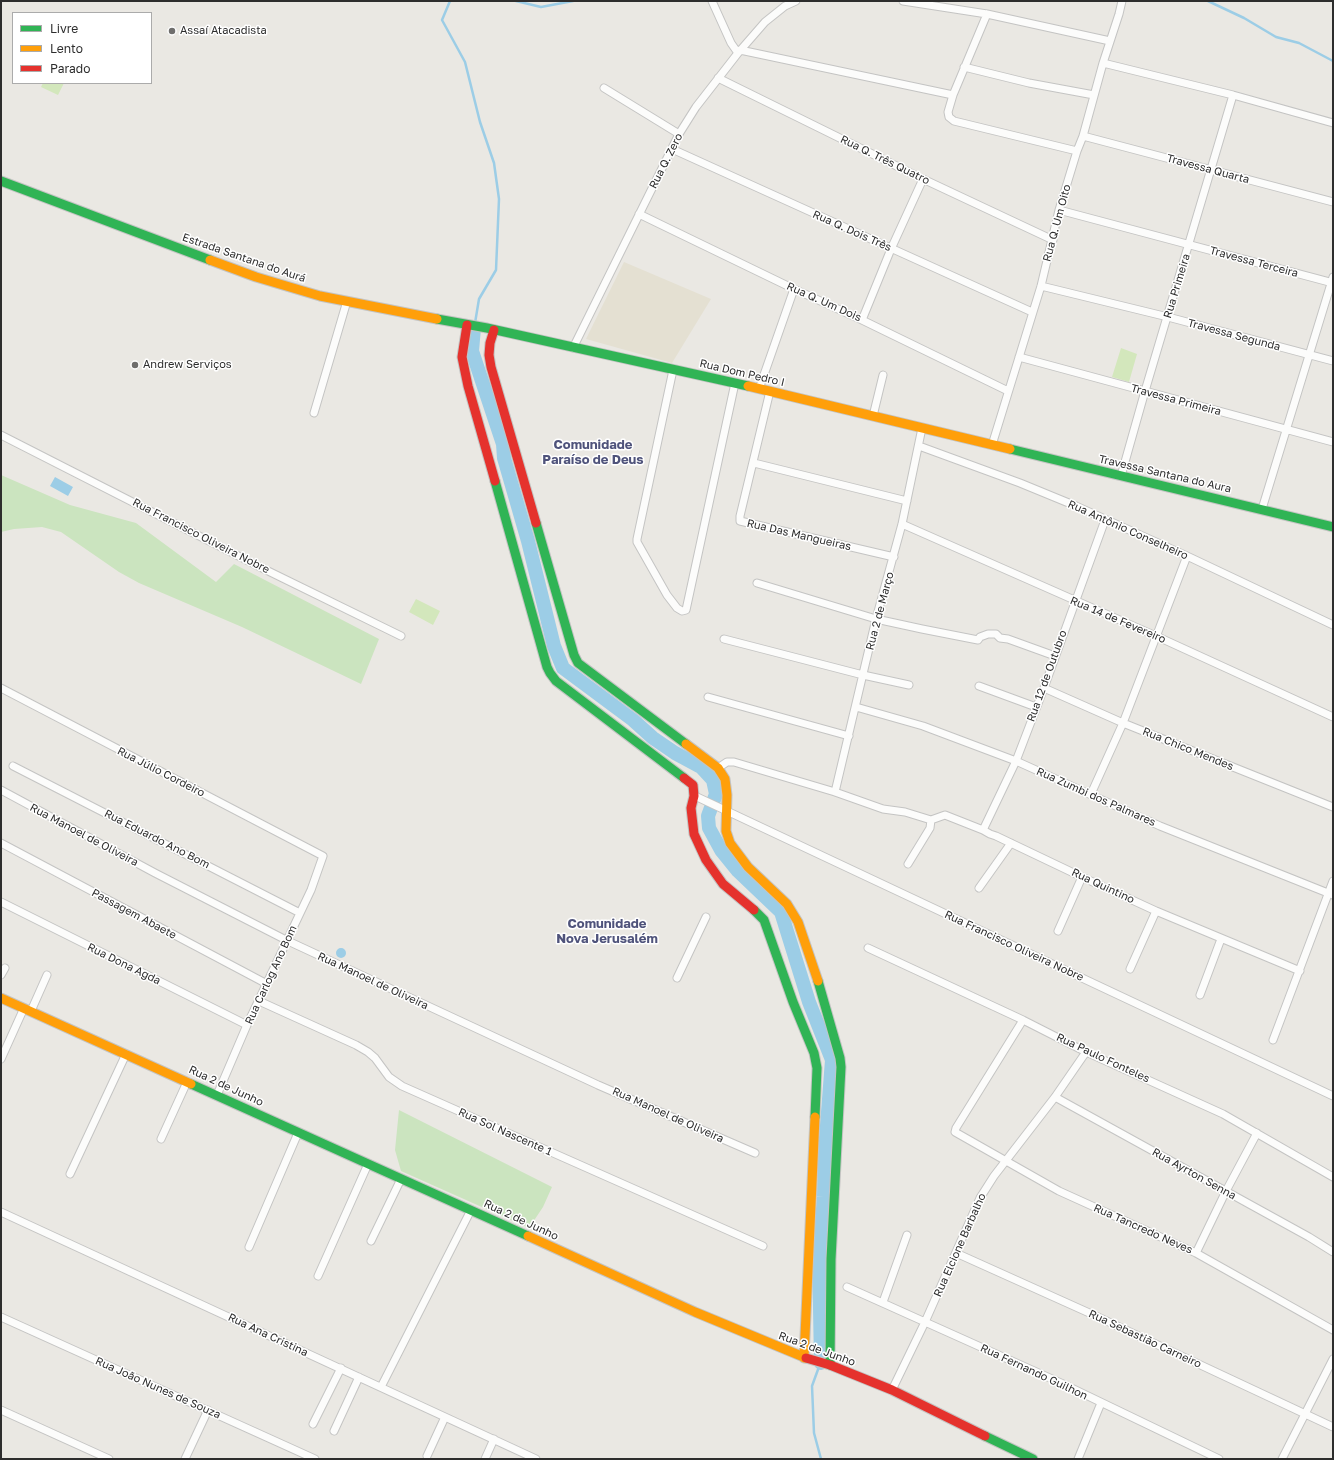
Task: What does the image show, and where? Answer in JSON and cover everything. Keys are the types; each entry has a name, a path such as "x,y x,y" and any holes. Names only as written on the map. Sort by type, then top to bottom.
{"street":[{"path":"712,1 731,43 739,51 952,95"},
{"name":"Rua Q. Zero","path":"573,348 679,134 696,107 739,51 765,22 785,6 796,1"},
{"path":"902,1 987,14 1110,41"},
{"name":"Rua Q. Um Oito","path":"992,445 1041,286 1059,210 1083,136 1122,1"},
{"path":"987,14 952,95 948,112 949,117 954,121 1077,151"},
{"path":"1103,63 1234,95 1333,123"},
{"path":"964,67 1029,84 1094,95"},
{"name":"Rua Q. Três Quatro","path":"718,78 923,179 1053,240"},
{"path":"604,88 679,134"},
{"name":"Rua Primeira","path":"1121,476 1234,95"},
{"name":"Travessa Quarta","path":"1083,136 1333,202"},
{"name":"Rua Q. Dois Três","path":"672,149 1032,312"},
{"path":"862,320 891,249 923,179"},
{"name":"Estrada Santana do Aurá","path":"1,181 256,277 320,296 467,326 491,329"},
{"name":"Travessa Terceira","path":"1059,210 1332,281"},
{"name":"Rua Q. Um Dois","path":"639,214 1008,390"},
{"path":"1262,509 1332,281"},
{"name":"Travessa Segunda","path":"1041,286 1168,317 1333,361"},
{"path":"759,389 794,289"},
{"path":"314,414 347,301"},
{"path":"467,326 462,357 468,386 546,667 556,681 693,785 694,796 691,808 694,834 706,860 723,884 758,913 764,920 793,1002 814,1053 817,1068 804,1358"},
{"path":"491,329 489,355 491,367 574,655 578,663 585,669 718,768 725,779 727,795 726,831 730,843 748,868 787,904 798,922 822,992 840,1058 840,1099 831,1259 830,1365"},
{"name":"Rua Dom Pedro I","path":"491,329 770,391 992,445"},
{"name":"Travessa Primeira","path":"1019,357 1333,442"},
{"path":"673,370 637,542 667,595 677,608 682,611 686,610 735,383"},
{"path":"873,416 883,375"},
{"name":"Rua Das Mangueiras","path":"770,391 740,521 894,556"},
{"name":"Rua 2 de Março","path":"835,792 876,619 902,524 922,428"},
{"name":"Rua Francisco Oliveira Nobre","path":"1,435 262,568 401,636"},
{"name":"Travessa Santana do Aura","path":"992,445 1333,527"},
{"name":"Rua Antônio Conselheiro","path":"919,446 1020,483 1076,506 1187,556 1333,625"},
{"path":"754,463 907,500"},
{"name":"Rua 12 de Outubro","path":"983,830 1016,761 1105,520"},
{"name":"Rua 14 de Fevereiro","path":"902,524 1075,602 1156,636 1333,717"},
{"path":"1091,794 1123,723 1187,556"},
{"path":"757,583 876,619 978,640 980,637 988,634 996,634 1000,638 1008,639 1055,656"},
{"path":"724,640 909,685"},
{"path":"979,686 1036,707"},
{"name":"Rua Júlio Cordeiro","path":"1,688 322,854"},
{"name":"Rua Chico Mendes","path":"1044,688 1123,723 1333,807"},
{"path":"708,697 849,736"},
{"name":"Rua Zumbi dos Palmares","path":"856,707 923,726 1016,761 1160,826 1331,894"},
{"name":"Rua Quintino","path":"718,768 728,762 734,762 835,792 882,809 905,812 931,820 945,816 983,830 1156,911 1300,971"},
{"name":"Rua Eduardo Ano Bom","path":"13,766 300,913"},
{"name":"Rua Manoel de Oliveira","path":"1,790 156,873 288,941 591,1082 755,1153"},
{"name":"Rua Francisco Oliveira Nobre","path":"695,796 1333,1096"},
{"path":"908,864 930,828 931,820"},
{"name":"Passagem Abaete","path":"1,843 267,984"},
{"path":"979,888 1011,843"},
{"name":"Rua Carlog Ano Bom","path":"217,1095 247,1025 311,890 323,858 322,854"},
{"path":"1058,932 1082,877"},
{"path":"1273,1040 1331,894 1333,881"},
{"name":"Rua Dona Agda","path":"1,902 247,1025"},
{"path":"1130,970 1156,911"},
{"path":"677,978 706,917"},
{"path":"1200,995 1221,939"},
{"name":"Rua Paulo Fonteles","path":"868,948 1023,1020 1086,1052 1223,1114 1333,1177"},
{"path":"1,1058 47,975"},
{"name":"Rua 2 de Junho","path":"1,998 471,1210 643,1290 758,1340 804,1358 830,1365 892,1390 1033,1459"},
{"name":"Rua Sol Nascente 1","path":"259,1001 356,1045 368,1052 375,1058 389,1077 402,1086 763,1246"},
{"name":"Rua Tancredo Neves","path":"1023,1020 956,1128 955,1132 1059,1191 1196,1252 1333,1330"},
{"name":"Rua Elcione Barbalho","path":"892,1390 925,1322 980,1198 1086,1052"},
{"path":"70,1174 126,1054"},
{"path":"161,1139 187,1082"},
{"name":"Rua Ayrton Senna","path":"1054,1097 1309,1237 1333,1252"},
{"path":"249,1247 298,1133"},
{"path":"1196,1252 1257,1133"},
{"path":"318,1276 368,1164"},
{"path":"372,1241 401,1179"},
{"path":"381,1387 471,1210"},
{"name":"Rua Ana Cristina","path":"1,1212 536,1459"},
{"path":"883,1302 907,1235"},
{"name":"Rua Sebastião Carneiro","path":"956,1253 1096,1316 1333,1427"},
{"name":"Rua Fernando Guilhon","path":"848,1287 1219,1459"},
{"name":"Rua João Nunes de Souza","path":"1,1317 315,1459"},
{"path":"1282,1459 1333,1359"},
{"path":"314,1424 341,1368"},
{"path":"334,1431 359,1377"},
{"path":"1078,1459 1101,1403"},
{"path":"1,1410 109,1459"},
{"path":"185,1459 208,1410"},
{"path":"427,1456 445,1417"},
{"path":"485,1459 494,1439"}],"shaded area":[{"path":"624,262 711,299 672,363 586,339"}],"green space":[{"path":"42,84 64,84 58,95 41,87"},
{"path":"1121,348 1137,354 1129,382 1112,377"},
{"path":"1,475 70,505 136,523 216,582 234,564 379,639 361,684 242,627 139,583 119,572 61,532 42,527 14,529 1,532"},
{"path":"416,599 440,611 433,625 409,612"},
{"path":"399,1110 552,1187 543,1207 529,1228 401,1171 395,1150"}],"water":[{"path":"55,477 73,487 68,496 50,486"},
{"path":"341,948 346,953 341,958 336,953"}],"waterway":[{"path":"450,1 442,20 465,62 480,122 494,163 499,199 496,270 479,299 475,323"},
{"path":"516,1 541,7 573,1"},
{"path":"1208,1 1244,18 1276,37 1299,43 1333,61"},
{"path":"474,328 472,351 503,444 504,458 528,541 554,646 563,668 633,720 653,738 675,753 701,767 713,780 716,794 708,816 709,828 721,850 738,871 781,912 809,1002 832,1060 819,1254 821,1363"},
{"path":"820,1364 812,1386 814,1433 821,1459"}],"traffic: fast":[{"path":"1,181 210,260"},
{"path":"437,319 487,328 748,386"},
{"path":"1010,449 1333,527"},
{"path":"495,481 547,667 550,673 556,681 684,778"},
{"path":"536,523 574,655 578,663 686,744"},
{"path":"754,910 764,920 793,1002 814,1053 817,1068 815,1117"},
{"path":"818,981 840,1058 841,1067 831,1259 830,1365"},
{"path":"191,1084 528,1236"},
{"path":"985,1436 1033,1459"}],"traffic: slow":[{"path":"210,260 256,277 320,296 437,319"},
{"path":"748,386 1010,449"},
{"path":"686,744 718,768 725,779 727,795 726,831 730,843 748,867 787,904 798,922 818,981"},
{"path":"1,998 191,1084"},
{"path":"804,1358 815,1117"},
{"path":"528,1236 695,1312 806,1358"}],"traffic: jam":[{"path":"467,325 462,357 468,386 495,481"},
{"path":"494,330 490,343 489,355 491,367 536,523"},
{"path":"684,778 693,785 694,796 691,808 694,834 706,860 723,884 754,910"},
{"path":"806,1358 830,1365 892,1390 985,1436"}],"place":[{"name":"Assaí Atacadista","path":"172,31"},
{"name":"Andrew Serviços","path":"135,365"}],"district":[{"name":"Comunidade Paraíso de Deus","path":"593,452"},
{"name":"Comunidade Nova Jerusalém","path":"607,932"}]}
